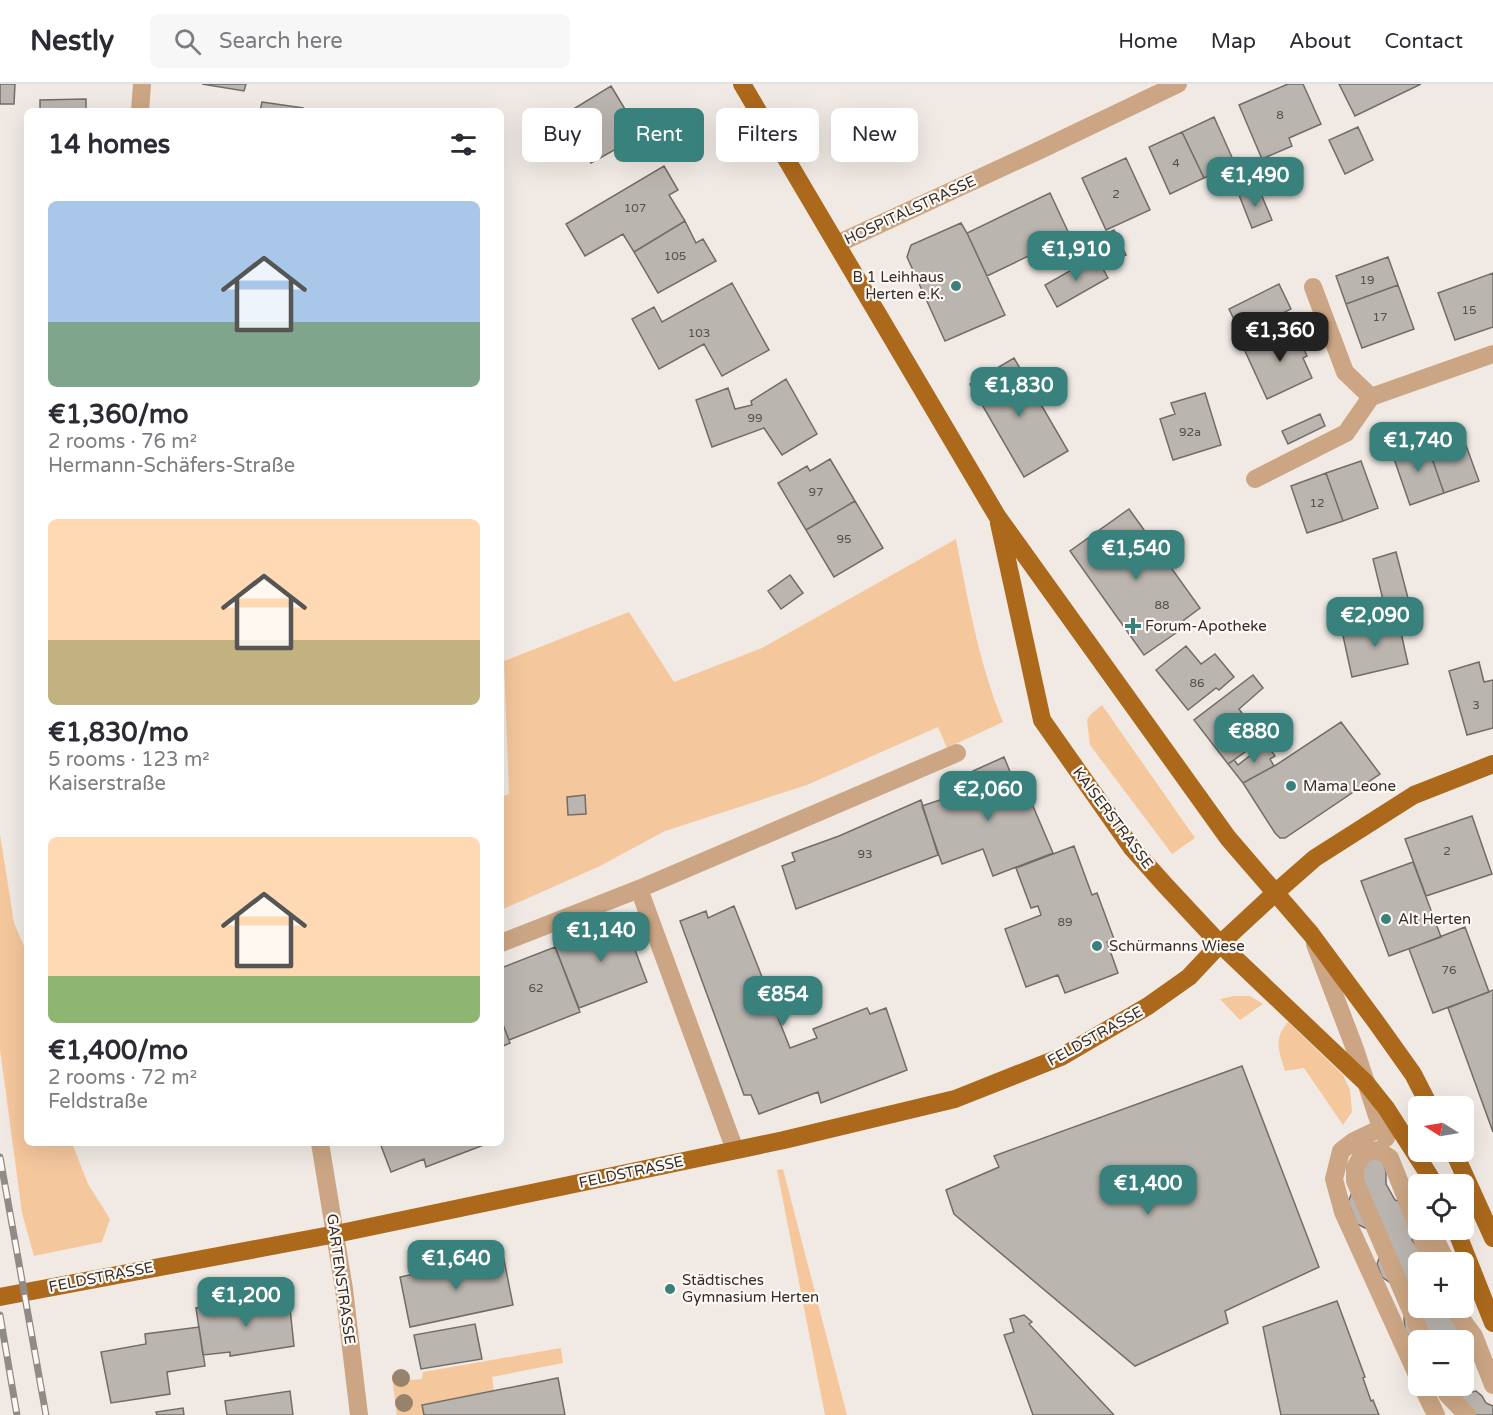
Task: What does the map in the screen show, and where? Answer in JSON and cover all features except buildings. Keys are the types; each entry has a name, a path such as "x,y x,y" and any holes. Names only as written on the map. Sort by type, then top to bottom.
{"main road":[{"name":"KAISERSTRASSE","path":"742,84 997,516 1228,838 1311,934 1413,1074 1424,1096"},
{"name":"KAISERSTRASSE","path":"997,516 1042,720 1132,848 1220,944 1366,1083 1386,1108 1428,1174"},
{"name":"FELDSTRASSE","path":"0,1297 336,1234 784,1140 955,1099 1061,1057 1148,1006 1189,977 1220,944 1315,858 1414,795 1493,764"},
{"path":"1460,1162 1488,1213 1493,1238"},
{"path":"1460,1240 1493,1323"}],"street":[{"path":"140,108 142,84"},
{"name":"HOSPITALSTRASSE","path":"837,244 1178,84"},
{"path":"1313,287 1345,372 1371,397"},
{"path":"1255,479 1346,433 1371,397 1493,354"},
{"path":"504,942 639,890 957,753"},
{"path":"639,890 735,1150"},
{"name":"KAISERSTRASSE","path":"1311,934 1366,1083"},
{"path":"1366,1083 1381,1128 1408,1183"},
{"path":"1381,1128 1354,1141 1341,1151 1335,1179 1343,1212 1408,1355"},
{"name":"GARTENSTRASSE","path":"321,1146 344,1289 359,1415"},
{"path":"1408,1304 1355,1181 1354,1168 1363,1153 1377,1150 1390,1158 1428,1252"},
{"path":"1460,1318 1474,1336 1493,1385"},
{"path":"1472,1318 1493,1368"},
{"path":"1427,1396 1436,1415"},
{"path":"1449,1396 1467,1415"}],"shaded area":[{"path":"956,539 981,655 1003,722 947,748 938,727 807,785 665,831 600,866 504,909 504,796 509,794 504,661 629,612 674,682 762,648"},
{"path":"1102,705 1195,838 1172,854 1090,745 1087,720"},
{"path":"0,834 14,923 24,946 24,1146 73,1146 88,1184 110,1219 102,1242 34,1256 22,1213 0,1049"},
{"path":"1250,996 1263,1004 1240,1020 1220,999"},
{"path":"1288,1022 1343,1075 1350,1090 1352,1112 1343,1125 1304,1068 1285,1071 1279,1051 1279,1040"},
{"path":"783,1169 847,1415 825,1415 777,1170"},
{"path":"561,1348 563,1363 492,1377 494,1391 422,1405 424,1415 397,1415 392,1377 405,1375 406,1380 422,1379 423,1372"}],"railway":[{"path":"0,1157 46,1415"},
{"path":"0,1315 17,1415"}],"place":[{"name":"B 1 Leihhaus Herten e.K.","path":"956,286"},
{"name":"Forum-Apotheke","path":"1133,626"},
{"name":"Mama Leone","path":"1291,786"},
{"name":"Alt Herten","path":"1386,919"},
{"name":"Schürmanns Wiese","path":"1097,946"},
{"name":"Städtisches Gymnasium Herten","path":"670,1289"}]}
